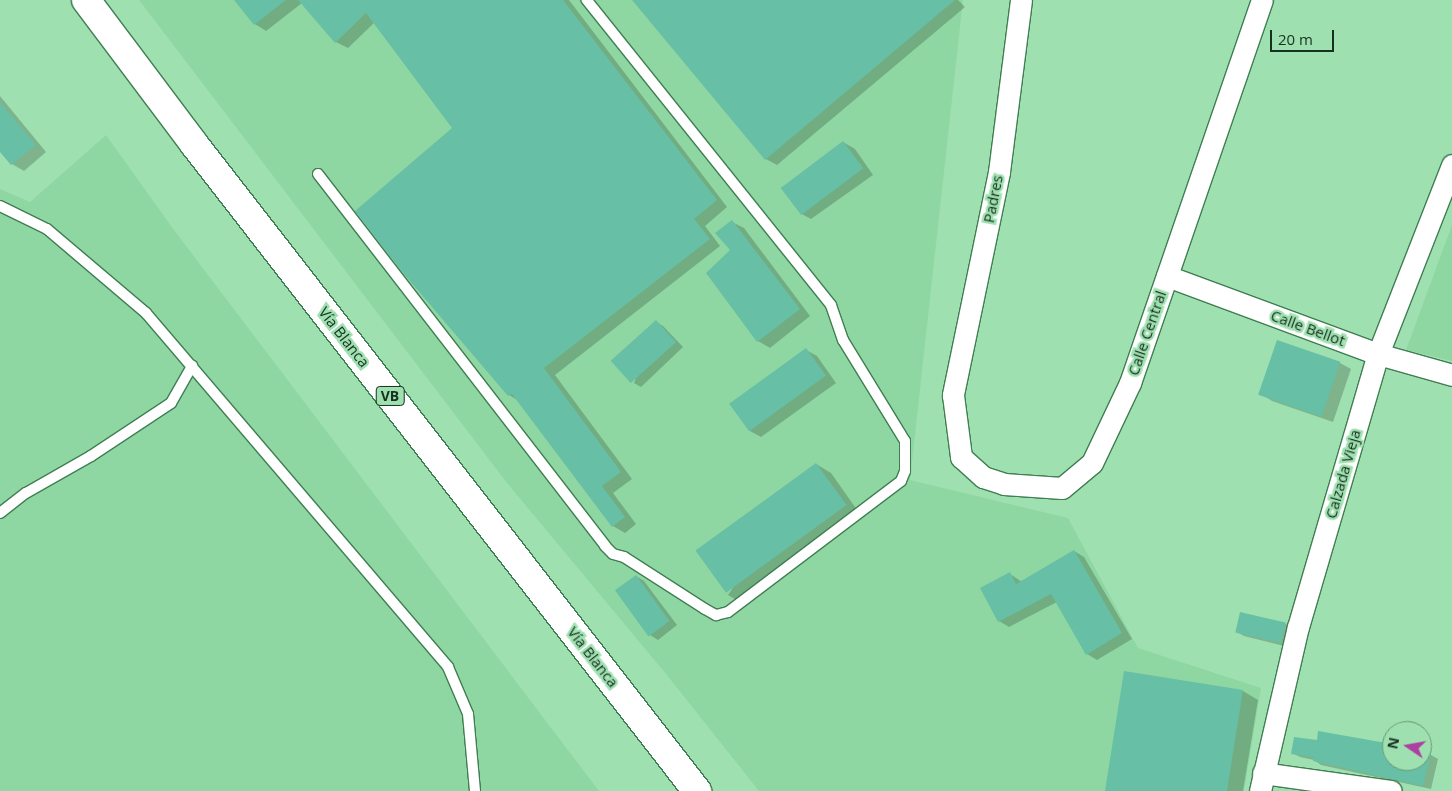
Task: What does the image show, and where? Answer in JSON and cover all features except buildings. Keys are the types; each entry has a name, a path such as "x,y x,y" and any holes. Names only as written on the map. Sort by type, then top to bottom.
{"main road":[{"name":"Vía Blanca","path":"86,0 206,160 697,791"}],"street":[{"name":"Padres","path":"952,395 999,172 1020,0"},
{"name":"Calle Central","path":"952,395 961,457 983,477 1004,484 1062,488 1092,463 1130,383 1262,0"},
{"name":"Calzada Vieja","path":"1262,782 1298,626 1378,354 1452,165"},
{"name":"Calle Bellot","path":"1167,276 1378,354 1452,375"},
{"path":"1262,782 1391,791"}],"lane":[{"path":"318,174 605,546 613,554 624,557 716,615 728,612 901,481 905,471 906,441 843,340 831,305 587,0"},
{"path":"0,206 47,229 146,312 448,667 468,714 474,791"},
{"path":"0,513 26,493 91,456 171,403 192,366"}],"shaded area":[{"path":"139,0 963,0 910,480 1068,518 1138,648 1261,688 1244,791 759,791 666,674 507,483"},
{"path":"106,135 174,230 599,791 0,791 0,189 30,202"},
{"path":"1452,225 1452,361 1406,350"}]}
